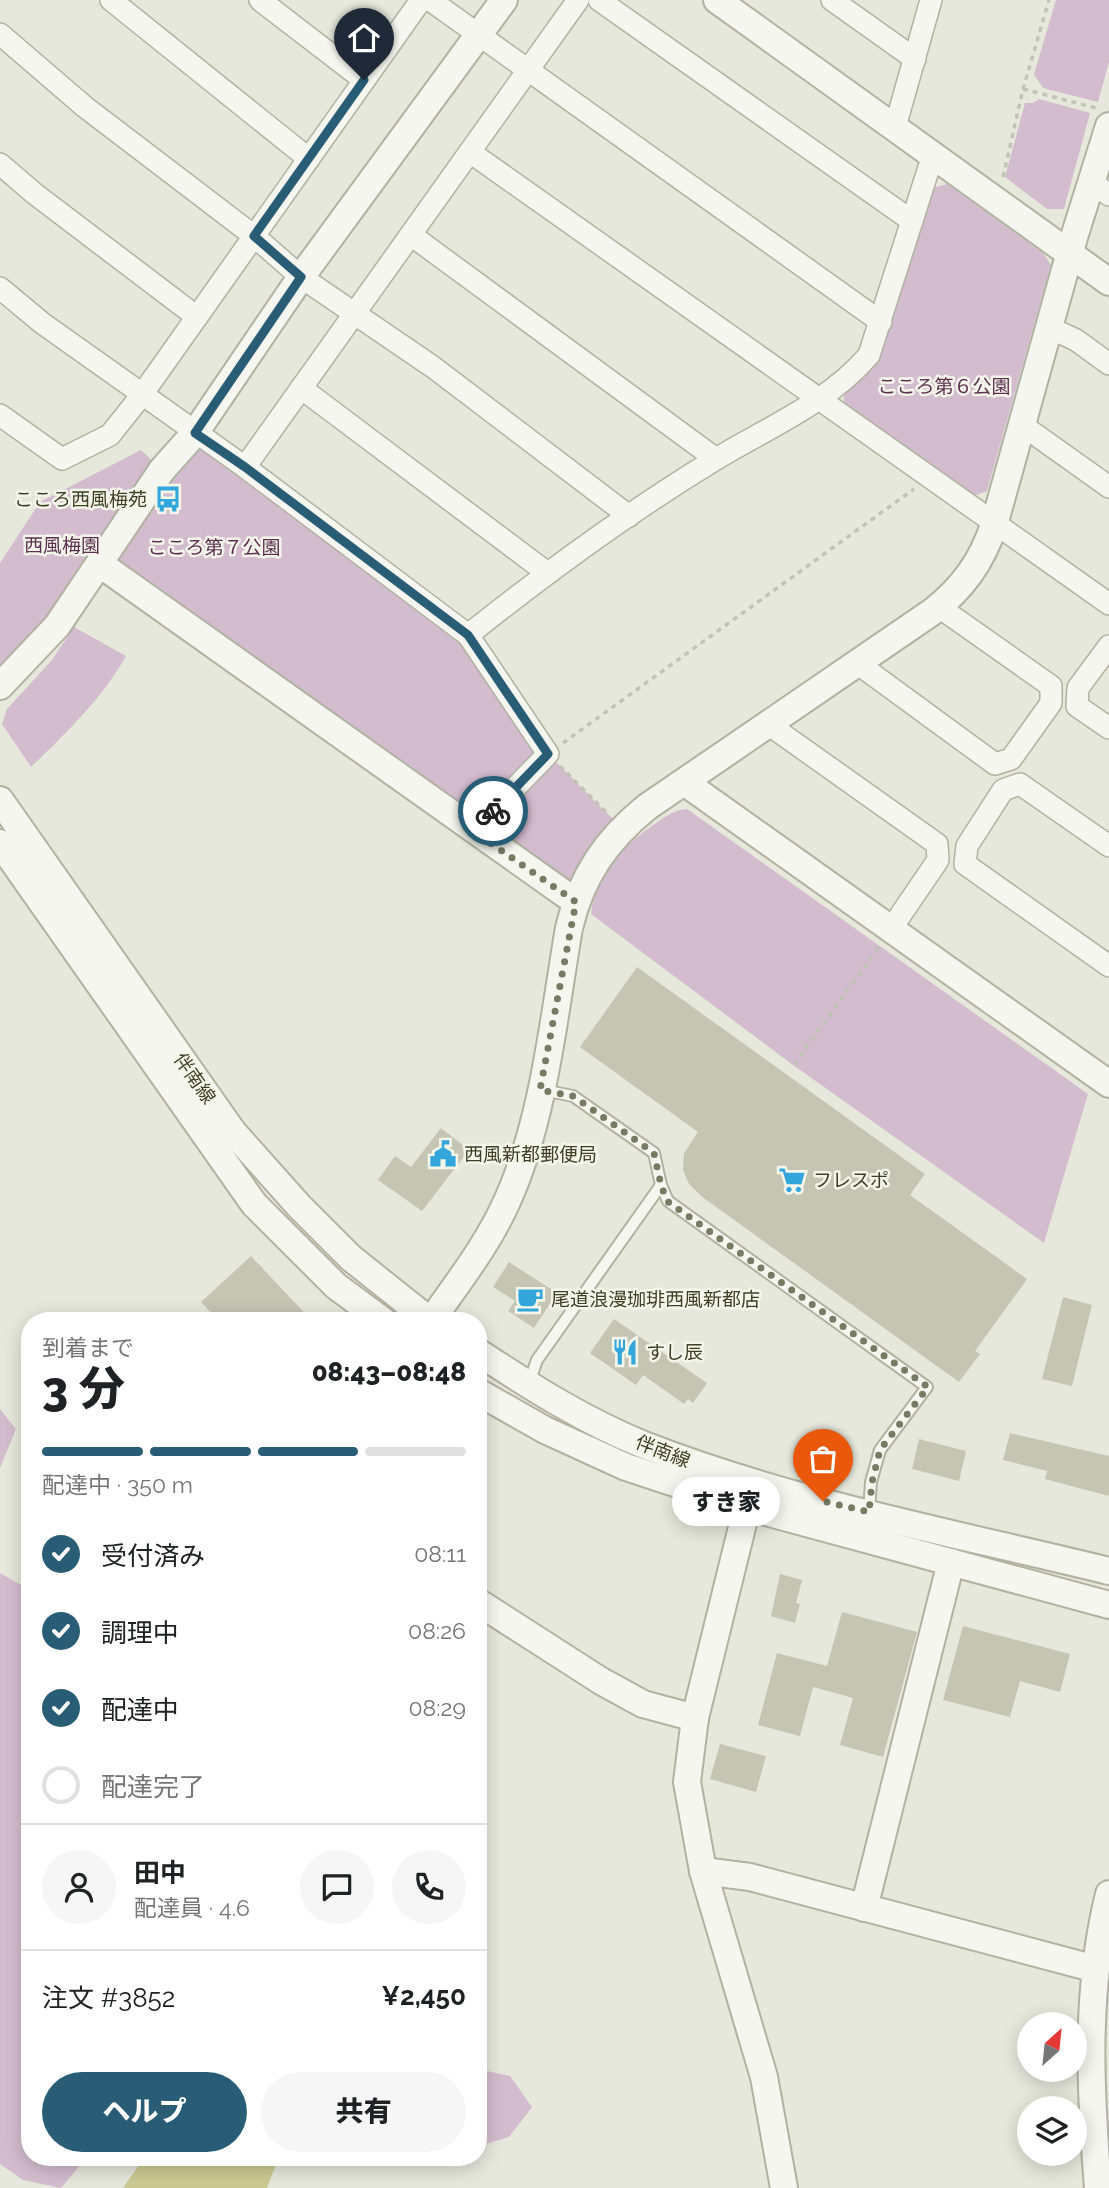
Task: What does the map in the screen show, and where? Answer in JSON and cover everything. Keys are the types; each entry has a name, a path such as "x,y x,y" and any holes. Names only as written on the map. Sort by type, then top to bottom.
{"street":[{"path":"111,0 309,159"},
{"path":"260,0 364,80"},
{"path":"0,415 62,459 110,435 141,396 421,0"},
{"path":"430,0 881,322"},
{"path":"0,686 57,626 162,470 195,433 301,277 504,0"},
{"path":"245,467 578,0"},
{"path":"599,0 912,221"},
{"path":"717,0 1109,282"},
{"path":"832,0 915,59"},
{"path":"895,127 931,0"},
{"path":"0,34 85,107 254,236 301,277 443,375 629,516"},
{"path":"436,1312 485,1242 508,1201 525,1157 576,902 596,860 622,828 647,807 939,607 976,566 994,524 1070,253 1101,189 1106,122"},
{"path":"470,152 1109,604"},
{"path":"468,635 546,572 629,516 716,459 821,399 851,377 869,355 933,155"},
{"path":"0,164 197,317"},
{"path":"411,235 716,459"},
{"path":"0,288 42,323 141,396 245,467 468,635 548,754 473,831"},
{"path":"1050,328 1076,340 1109,364"},
{"path":"301,388 546,572"},
{"path":"1022,425 1109,487"},
{"path":"100,564 576,902"},
{"path":"857,663 995,764 1011,759 1051,703 1051,686 939,607"},
{"path":"1109,646 1078,688 1077,706 1109,728"},
{"path":"768,724 937,844 939,860 891,929"},
{"path":"684,782 1109,1084"},
{"path":"1109,846 1020,783 1003,790 967,846 965,864 1109,966"},
{"name":"伴南線","path":"0,800 233,1132 299,1206 351,1258 419,1312"},
{"name":"伴南線","path":"0,843 254,1203 336,1286 371,1312"},
{"name":"伴南線","path":"487,1358 587,1418 642,1444 752,1484 1109,1571"},
{"name":"伴南線","path":"487,1397 545,1430 626,1468 747,1507 1109,1605"},
{"path":"747,1507 695,1718 687,1782 702,1871 764,2077 784,2188"},
{"path":"864,1908 951,1562"},
{"path":"487,1608 601,1681 643,1704 695,1718"},
{"path":"702,1871 750,1877 1096,1969"},
{"path":"1098,2188 1090,2091 1092,2001 1109,1894"}],"lane":[{"path":"540,1090 573,1096 654,1153 667,1201 928,1387 880,1450 872,1482 869,1512"},
{"path":"529,1385 537,1360 661,1185"}],"path":[{"path":"998,200 1023,89 1049,0"},
{"path":"1023,89 1106,122"},
{"path":"622,828 548,754 930,478"},
{"path":"793,1065 891,929"}],"green space":[{"path":"1056,0 1109,0 1109,62 1098,102 1043,88 1034,74"},
{"path":"1039,99 1090,113 1064,209 1047,209 1005,177 1025,103 1033,103"},
{"name":"こころ第６公園","path":"947,184 1043,253 1051,265 987,491 971,497 844,409 844,392 866,375 883,347 932,188"},
{"name":"こころ第７公園","path":"195,433 468,635 548,754 622,828 576,902 100,564 0,682 0,563 40,502 141,450 162,470"},
{"path":"74,627 126,656 94,701 31,767 2,724 7,709 52,660"},
{"path":"687,809 1088,1094 1044,1243 793,1065 591,914 598,886 620,853 664,817"},
{"path":"0,1409 16,1429 0,1468"},
{"path":"0,1573 21,1585 21,2166 79,2166 61,2188 23,2180 0,2164"},
{"path":"487,2071 510,2076 532,2107 509,2137 487,2143"}],"shaded area":[{"path":"138,2166 275,2166 267,2188 123,2188"}],"building":[{"path":"637,967 925,1174 910,1195 1027,1279 975,1351 980,1354 959,1382 701,1196 689,1184 683,1170 684,1153 698,1132 580,1047"},
{"path":"441,1128 469,1150 422,1211 378,1180 395,1156 411,1167"},
{"path":"251,1256 304,1312 210,1312 201,1302"},
{"path":"509,1262 557,1293 534,1328 508,1311 515,1301 493,1287"},
{"path":"1063,1297 1092,1305 1072,1386 1042,1379"},
{"path":"614,1319 707,1383 693,1403 688,1399 684,1404 643,1375 636,1385 590,1353"},
{"path":"1010,1433 1109,1456 1109,1496 1045,1479 1047,1471 1003,1460"},
{"path":"919,1439 966,1451 959,1481 912,1469"},
{"path":"780,1574 802,1580 796,1603 800,1604 795,1623 771,1616"},
{"path":"842,1612 917,1632 883,1757 840,1745 853,1698 813,1687 800,1736 758,1725 777,1653 827,1666"},
{"path":"963,1626 1070,1654 1060,1692 1020,1681 1010,1717 943,1700"},
{"path":"720,1744 766,1756 756,1792 710,1779"}],"way so far":[{"path":"493,811 473,831 576,902 540,1090 573,1096 654,1153 667,1201 928,1387 880,1450 872,1482 869,1512 823,1501"}],"place":[{"name":"こころ西風梅苑","path":"168,499"},
{"name":"西風新都郵便局","path":"443,1154"},
{"name":"フレスポ","path":"792,1180"},
{"name":"尾道浪漫珈琲西風新都店","path":"530,1299"},
{"name":"すし辰","path":"625,1352"},
{"name":"すき家","path":"823,1501"}],"route":[{"path":"364,80 254,236 301,277 195,433 245,467 468,635 548,754 493,811"}],"park label":[{"name":"西風梅園","path":"62,545"}]}
